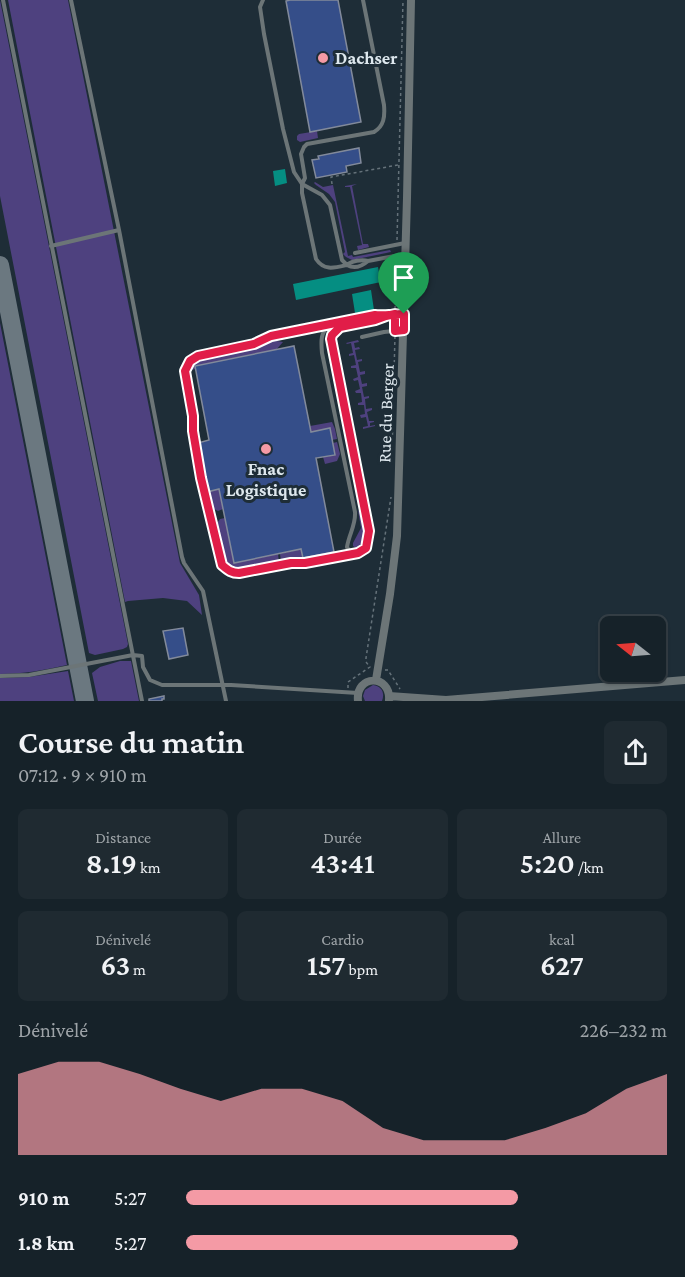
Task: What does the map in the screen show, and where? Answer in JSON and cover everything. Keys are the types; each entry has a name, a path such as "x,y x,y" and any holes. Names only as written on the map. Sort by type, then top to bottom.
{"street":[{"name":"Rue du Berger","path":"376,680 396,553 399,331 406,243 411,0"},
{"path":"358,697 361,686 372,680 386,687 389,698 446,701 685,680"}],"lane":[{"path":"3,0 142,701"},
{"path":"72,0 182,557 203,591 226,701"},
{"path":"263,0 260,7 283,129 294,172 302,183 322,195 330,204 340,255 346,265"},
{"path":"363,0 384,105 383,122 374,132 307,144 302,154 305,178 302,183 302,193 316,260 319,264 330,269 352,262 405,254"},
{"path":"51,246 119,230"},
{"path":"355,253 406,243"},
{"path":"320,560 361,552 366,548 369,531 332,335 340,327 400,314"},
{"path":"271,336 375,315 386,316"},
{"path":"330,325 324,330 321,338 321,353 355,519 347,547 350,551 357,553"},
{"path":"362,338 399,331"},
{"path":"0,676 29,675 133,655 142,656 143,667 150,680 162,685 223,685 348,692 358,697"}],"path":[{"path":"397,232 403,0"},
{"path":"332,184 331,177 399,164"},
{"path":"396,272 400,314"},
{"path":"392,461 399,331"},
{"path":"271,336 254,344 198,356 187,365 185,371 201,478 222,565 228,570 239,573 320,560"},
{"path":"348,692 348,682 370,667 366,658 391,493"},
{"path":"378,668 388,670 400,687 399,697"}],"shaded area":[{"path":"0,0 128,644 123,649 95,655 89,653 0,196"},
{"path":"8,0 68,0 180,563 199,595 202,615 187,601 163,598 125,602"},
{"path":"317,131 318,138 300,142 297,140 299,134"},
{"path":"285,169 287,183 275,186 273,171"},
{"path":"315,182 323,187 333,185 348,256 390,250 391,252 352,260 346,257 343,254 345,252 335,202"},
{"path":"357,184 352,186 363,244 368,244 369,247 358,250 357,246 362,245 350,187 345,187"},
{"path":"378,267 381,282 296,300 293,284"},
{"path":"371,290 374,310 355,313 352,294"},
{"path":"0,323 67,665 0,674"},
{"path":"271,340 283,342 276,350 196,366 196,369 190,370 193,361 198,358 252,348"},
{"path":"358,340 359,342 354,343 355,348 360,349 355,350 357,360 362,359 358,362 360,372 365,371 365,374 360,375 362,384 367,383 367,386 362,387 364,397 369,396 365,399 366,409 372,408 367,412 369,421 374,421 370,423 370,426 375,425 363,429 368,426 366,417 361,418 360,415 365,414 364,405 358,405 362,402 361,393 356,393 355,391 360,389 358,380 353,379 358,377 356,368 351,368 356,365 354,355 349,356 353,353 351,343 346,343"},
{"path":"332,422 337,439 332,440 330,428 311,432 310,426"},
{"path":"337,442 340,454 337,461 325,464 323,457 335,455 333,443"},
{"path":"219,489 223,509 218,511 214,509 207,492"},
{"path":"358,510 366,531 364,541 356,548 353,543 361,528"},
{"path":"225,518 235,563 278,554 279,562 243,569 230,567 225,563 218,545 215,526 220,519"},
{"path":"301,549 303,558 317,556 317,558 281,561 280,554"},
{"path":"120,661 131,661 139,701 98,701 92,673 100,667"},
{"path":"68,671 74,701 0,701 0,678 29,677"},
{"path":"373,685 382,690 382,701 365,701 363,696 365,690"}],"building":[{"name":"Dachser","path":"338,0 361,122 310,132 286,1"},
{"path":"359,148 361,163 346,166 347,172 316,178 312,160 319,159 318,156"},
{"name":"Fnac Logistique","path":"294,346 311,432 330,428 335,455 316,458 334,552 303,558 301,549 234,563 219,489 207,492 198,443 209,440 195,366"},
{"path":"183,628 188,655 169,659 163,631"},
{"path":"164,696 162,701 149,701 149,699"}],"taxiway":[{"path":"0,265 85,701"}],"place":[{"name":"Dachser","path":"323,58"},
{"name":"Fnac Logistique","path":"266,449"}],"route":[{"path":"404,314 395,314 386,316 375,315 271,336 254,344 198,356 187,365 185,371 201,478 222,565 228,570 239,573 297,562 305,563 358,553 366,548 369,531 331,339 337,328 395,314 395,331 404,330 404,314"}]}
